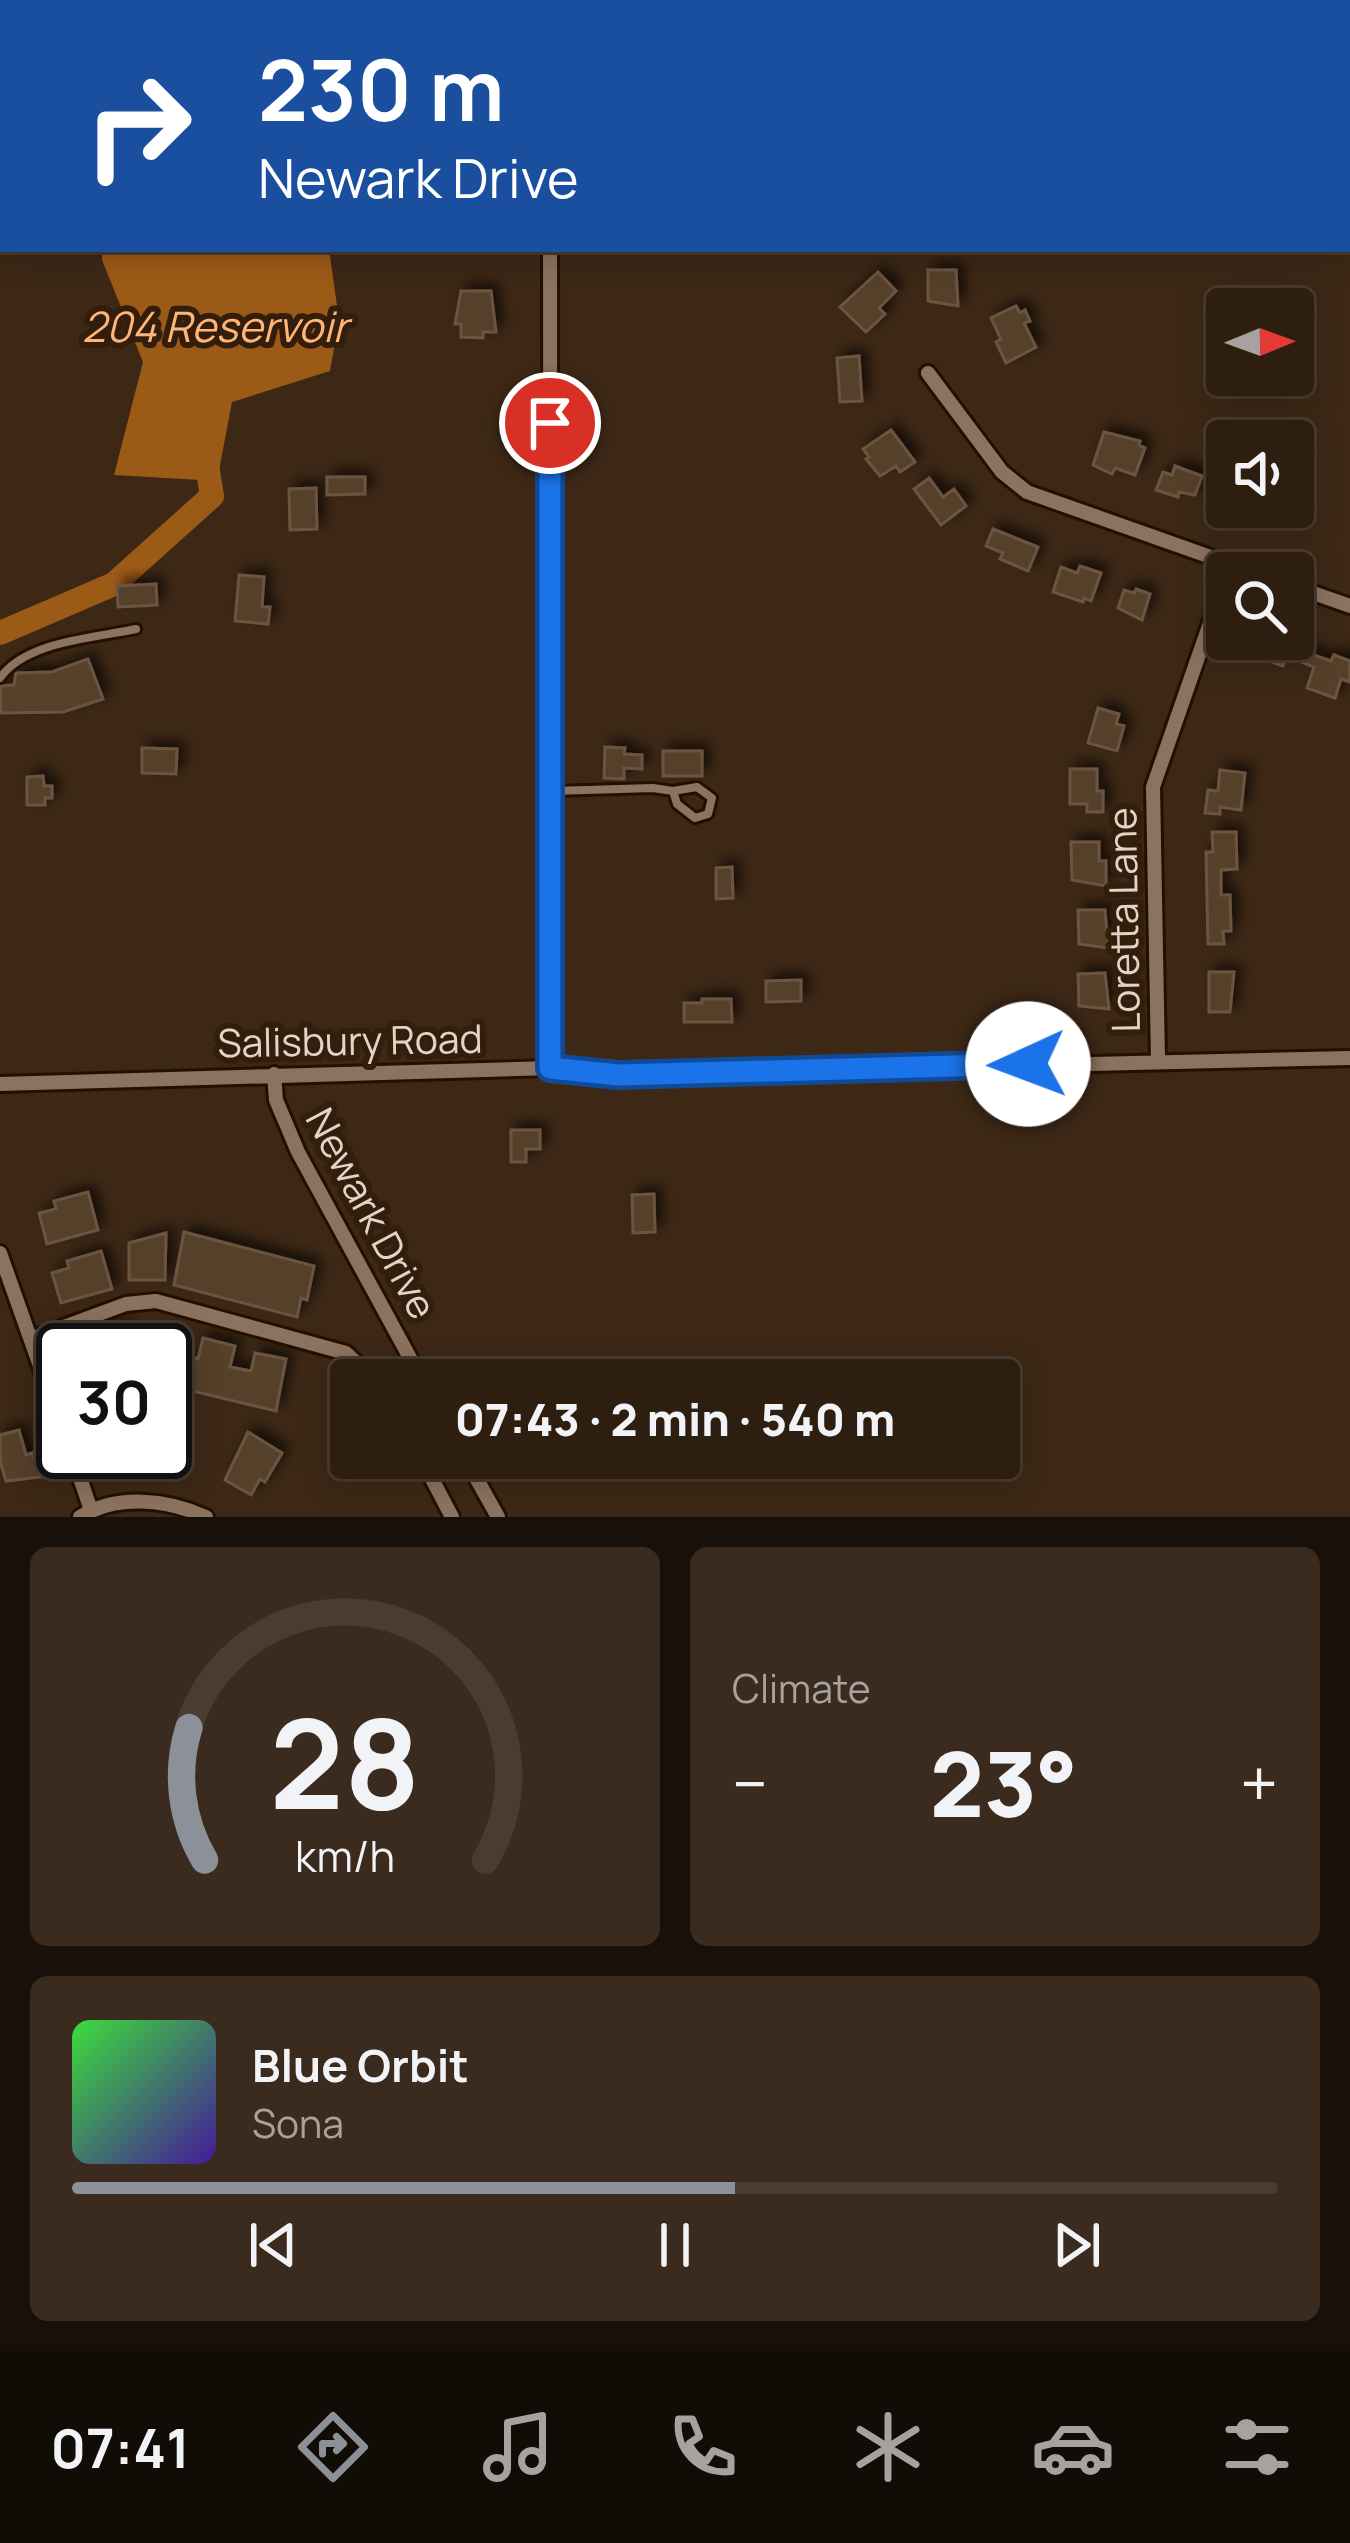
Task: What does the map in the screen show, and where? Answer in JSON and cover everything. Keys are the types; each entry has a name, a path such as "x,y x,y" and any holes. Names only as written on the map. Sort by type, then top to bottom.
{"street":[{"path":"550,252 550,1068"},
{"path":"928,373 1002,472 1027,492 1206,561"},
{"path":"1314,593 1350,606"},
{"name":"Loretta Lane","path":"1159,1061 1154,788 1206,635"},
{"name":"Salisbury Road","path":"0,1084 550,1068 618,1075 1350,1058"},
{"name":"Newark Drive","path":"274,1074 276,1100 298,1152 411,1359"},
{"path":"0,1253 36,1354"},
{"path":"31,1340 126,1304 156,1301 346,1353 352,1359"},
{"path":"77,1479 85,1514 138,1500 184,1507 206,1517"},
{"path":"433,1479 452,1517"},
{"path":"477,1479 498,1517"}],"lane":[{"path":"0,678 44,648 136,629"},
{"path":"550,791 697,787 712,798 712,808 695,818 677,804 673,791"}],"water":[{"name":"204 Reservoir","path":"102,252 329,252 339,320 330,371 232,402 217,481 114,475 143,362"}],"building":[{"path":"928,270 956,270 958,306 928,301"},
{"path":"878,272 896,291 879,308 885,314 866,332 840,307"},
{"path":"461,291 491,291 496,332 483,332 483,338 461,337 461,324 455,324"},
{"path":"1016,306 1020,313 1025,310 1030,321 1024,323 1036,347 1006,363 991,318"},
{"path":"859,356 862,401 840,402 837,358"},
{"path":"891,430 915,462 900,472 896,466 880,476 863,449"},
{"path":"1104,432 1140,441 1145,448 1135,475 1115,468 1112,474 1093,465"},
{"path":"1175,466 1202,476 1195,495 1179,492 1178,497 1156,490 1163,472 1172,475"},
{"path":"327,477 365,477 365,494 327,495"},
{"path":"929,478 943,497 954,489 966,506 941,525 914,489"},
{"path":"316,488 317,529 290,530 289,489"},
{"path":"993,529 1038,547 1028,571 1000,559 1003,553 986,546"},
{"path":"1080,566 1101,573 1091,601 1053,592 1061,567 1077,573"},
{"path":"239,575 264,577 262,607 270,607 268,624 235,621"},
{"path":"156,584 157,605 118,607 117,586"},
{"path":"1136,589 1150,594 1142,620 1118,608 1124,590 1134,593"},
{"path":"1314,655 1331,661 1334,655 1350,661 1350,682 1341,679 1335,698 1307,688 1314,667 1297,660 1314,660"},
{"path":"88,659 103,699 63,712 1,713 0,686 14,685 16,673 52,672"},
{"path":"1098,708 1119,714 1116,724 1124,726 1117,751 1088,743"},
{"path":"605,747 642,755 642,769 624,768 624,779 604,778"},
{"path":"142,748 177,749 176,774 142,773"},
{"path":"663,751 702,751 702,776 663,776"},
{"path":"1070,769 1097,769 1103,812 1087,812 1087,804 1070,804"},
{"path":"1220,770 1245,773 1241,810 1220,807 1220,814 1205,813 1208,790 1218,791"},
{"path":"43,776 44,786 52,786 52,798 45,798 45,805 27,805 27,777"},
{"path":"1212,832 1236,832 1237,869 1221,870 1221,895 1230,895 1231,931 1223,931 1224,944 1208,944 1206,852 1213,852"},
{"path":"1071,842 1099,842 1099,861 1106,861 1106,886 1072,880"},
{"path":"732,867 733,898 716,899 716,868"},
{"path":"1078,910 1105,910 1108,948 1079,944"},
{"path":"1209,972 1234,972 1230,1012 1209,1012"},
{"path":"1105,973 1109,1009 1079,1006 1078,974"},
{"path":"801,980 801,1001 766,1002 766,981"},
{"path":"702,999 731,999 732,1022 684,1022 684,1003 702,1003"},
{"path":"511,1130 540,1130 540,1149 526,1149 526,1162 511,1162"},
{"path":"88,1192 98,1230 47,1244 39,1213 56,1209 54,1201"},
{"path":"654,1194 655,1232 633,1233 632,1195"},
{"path":"184,1232 314,1266 307,1300 301,1298 297,1317 174,1285"},
{"path":"166,1233 165,1280 129,1280 129,1243"},
{"path":"101,1251 112,1289 61,1303 52,1273 69,1268 67,1261"},
{"path":"203,1338 235,1346 230,1367 251,1371 255,1353 286,1359 276,1411 192,1391 192,1357 198,1359"},
{"path":"19,1430 26,1455 32,1453 36,1477 6,1481 0,1435"},
{"path":"248,1432 282,1453 251,1495 225,1480"}],"waterway":[{"path":"0,633 114,584 212,496 205,453"}],"route":[{"path":"550,423 550,1068 618,1075 1028,1064"}]}
